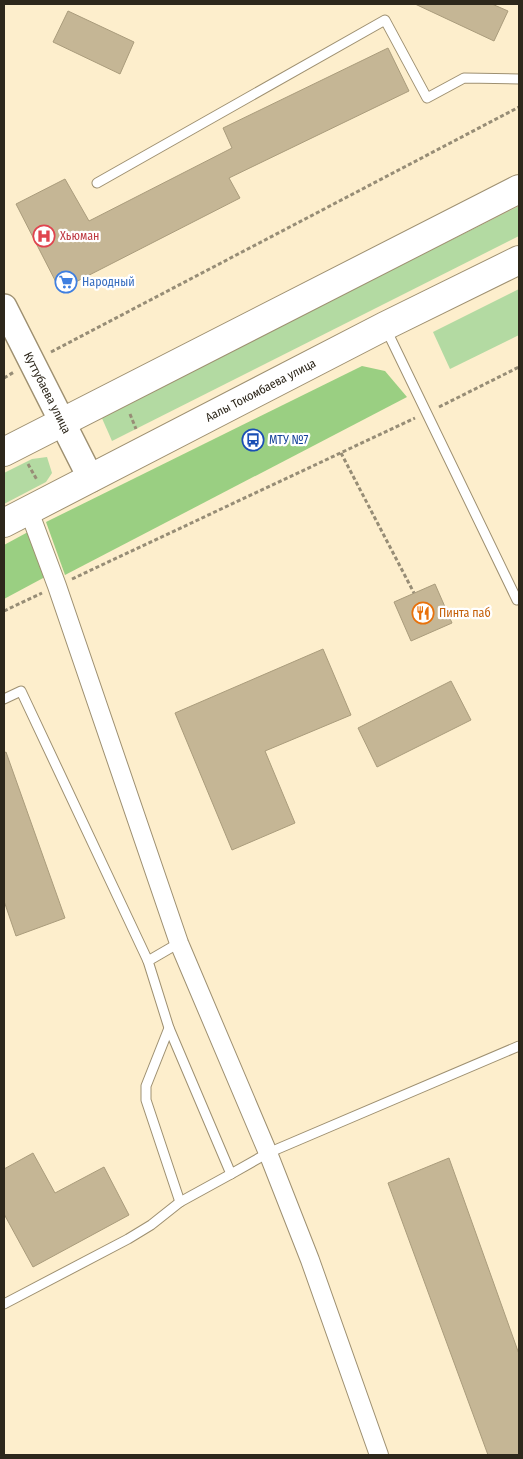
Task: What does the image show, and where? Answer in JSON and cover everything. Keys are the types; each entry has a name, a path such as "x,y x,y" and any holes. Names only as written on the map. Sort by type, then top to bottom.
{"main road":[{"path":"15,457 63,422 519,190"},
{"name":"Аалы Токомбаева улица","path":"4,523 385,326 519,260"},
{"name":"Куттубаева улица","path":"4,307 91,479"}],"street":[{"path":"29,510 180,943 268,1153 310,1260 379,1455"}],"lane":[{"path":"97,182 385,20 427,98 464,78 519,80"},
{"path":"385,326 517,600 519,599"},
{"path":"4,699 21,691 148,961 169,1028 231,1174"},
{"path":"148,961 180,943"},
{"path":"169,1028 146,1086 146,1100 180,1202"},
{"path":"4,1304 128,1239 151,1225 180,1202 268,1153 519,1046"}],"path":[{"path":"51,353 519,107"},
{"path":"4,611 341,454 519,367"},
{"path":"129,412 137,429"},
{"path":"341,454 414,593"},
{"path":"15,457 40,485"}],"green space":[{"path":"519,206 519,236 112,441 101,416"},
{"path":"519,289 519,335 450,369 433,332"},
{"path":"362,366 385,371 407,397 65,575 46,522"},
{"path":"47,457 52,473 46,482 4,504 4,473 32,459"},
{"path":"28,532 45,577 4,599 4,545"}],"building":[{"path":"415,4 492,4 508,11 494,41"},
{"path":"68,11 134,42 120,74 53,42"},
{"path":"388,48 409,91 229,178 240,198 60,290 16,204 65,179 89,221 232,148 223,128"},
{"name":"Пинта паб","path":"435,584 452,623 411,641 394,602"},
{"path":"323,649 351,715 265,751 295,823 232,850 175,713"},
{"path":"451,681 471,720 377,767 358,728"},
{"path":"6,752 65,918 16,936 4,901 4,753"},
{"path":"33,1153 55,1193 104,1167 129,1215 33,1267 4,1214 4,1169"},
{"path":"449,1158 519,1354 519,1455 488,1455 388,1183"}],"place":[{"name":"Хьюман","path":"44,236"},
{"name":"Народный","path":"66,282"},
{"name":"МТУ №7","path":"253,440"},
{"name":"Пинта паб","path":"423,613"}]}
